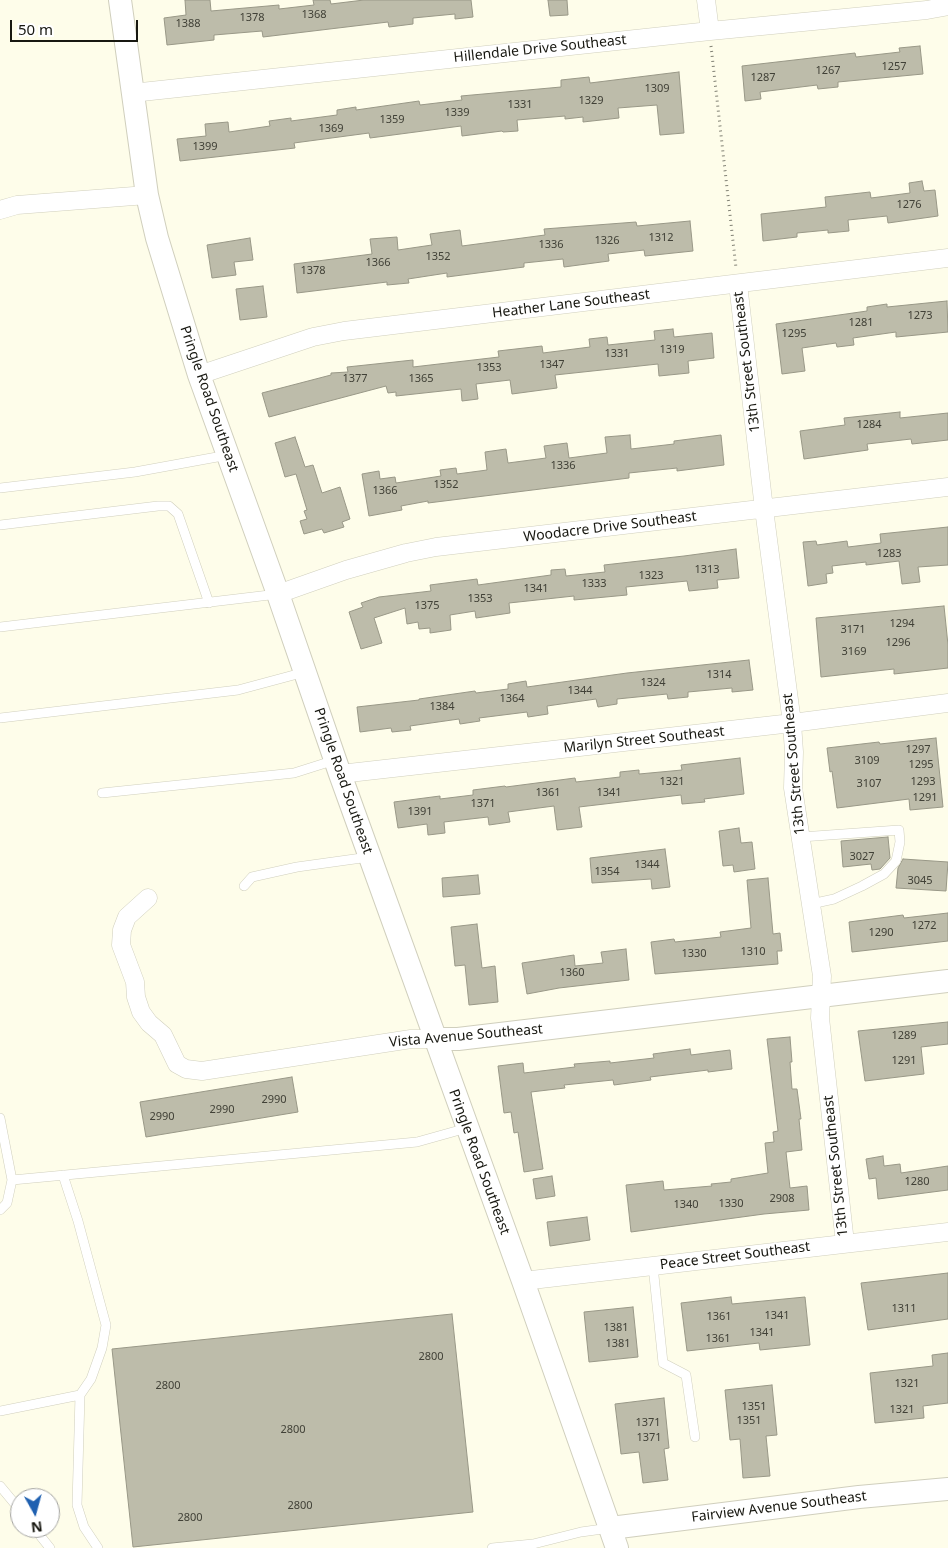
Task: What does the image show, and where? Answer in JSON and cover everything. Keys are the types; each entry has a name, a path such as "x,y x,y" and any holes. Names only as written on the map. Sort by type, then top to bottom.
{"street":[{"name":"Pringle Road Southeast","path":"120,0 147,195 157,238 199,376 278,594 337,767 614,1538"},
{"path":"706,0 710,31"},
{"name":"Hillendale Drive Southeast","path":"132,93 710,31 927,10 948,6"},
{"path":"0,210 17,206 147,195"},
{"name":"Heather Lane Southeast","path":"199,376 281,347 344,330 948,258"},
{"name":"13th Street Southeast","path":"738,284 764,508 792,723 794,788 822,976 820,1018 845,1244"},
{"name":"Woodacre Drive Southeast","path":"278,594 346,570 406,553 436,547 948,487"},
{"name":"Marilyn Street Southeast","path":"337,767 792,723 948,703"},
{"name":"Vista Avenue Southeast","path":"148,898 127,917 122,930 121,946 135,982 136,997 141,1012 149,1023 163,1035 177,1064 186,1069 202,1071 411,1039 458,1039 948,981"},
{"name":"Peace Street Southeast","path":"523,1281 948,1232"},
{"name":"Fairview Avenue Southeast","path":"614,1538 859,1497 948,1489"}],"lane":[{"path":"0,488 135,472 228,454"},
{"path":"0,525 169,506 178,514 210,603"},
{"path":"0,627 278,594"},
{"path":"0,718 238,690 305,672"},
{"path":"102,792 337,767"},
{"path":"801,837 899,830 900,842 896,861 884,874 834,899 811,904"},
{"path":"244,886 252,877 297,867 370,857"},
{"path":"0,1118 12,1180 7,1203 0,1210"},
{"path":"12,1180 417,1142 467,1128"},
{"path":"63,1174 78,1221 106,1325 102,1348 91,1379 80,1395 78,1505 84,1527 98,1548"},
{"path":"653,1266 664,1363 686,1375 696,1437"},
{"path":"0,1411 80,1395"},
{"path":"0,1486 10,1498"},
{"path":"492,1548 533,1544 580,1532 614,1538"},
{"path":"42,1538 50,1548"}],"path":[{"path":"710,31 738,284"}],"building":[{"path":"185,0 210,0 211,11 279,5 279,9 314,5 313,0 330,0 331,4 364,0 471,0 473,17 455,19 455,14 413,18 413,24 389,27 388,22 263,37 262,31 214,35 214,40 167,45 164,18 186,15"},
{"path":"548,0 567,0 568,15 550,16"},
{"path":"920,46 923,74 838,82 838,87 818,89 817,85 760,92 761,99 745,101 742,66 855,53 856,57 900,52 899,48"},
{"path":"679,72 684,133 660,135 657,105 618,108 619,118 583,122 583,117 565,119 565,116 517,120 518,131 462,136 461,126 370,138 369,133 294,143 295,148 180,161 177,139 206,136 205,124 228,122 229,132 270,126 269,121 291,118 291,121 337,115 337,110 356,107 356,110 419,101 420,105 462,100 461,96 561,87 561,80 589,77 590,83"},
{"path":"922,181 924,191 935,190 938,216 888,223 887,216 848,220 849,231 828,233 828,230 797,233 797,237 763,241 761,214 826,207 825,197 870,192 871,198 910,193 909,183"},
{"path":"690,221 693,251 645,256 644,250 608,254 609,261 564,267 563,259 524,263 524,267 447,277 447,273 408,279 409,283 387,285 387,282 297,293 294,264 372,254 370,239 397,237 398,250 432,245 430,234 460,230 462,246 545,235 544,229 636,222 637,226"},
{"path":"250,238 253,260 234,262 236,275 212,278 207,245"},
{"path":"263,286 267,317 240,320 236,289"},
{"path":"947,301 948,332 896,337 896,332 853,338 854,345 837,347 836,343 802,348 805,371 782,374 776,324 867,311 867,307 887,304 887,307"},
{"path":"673,329 674,337 712,333 714,358 688,361 689,373 659,376 658,364 555,375 557,388 512,394 510,380 476,384 478,399 462,401 461,389 396,396 396,392 388,393 386,386 269,417 262,393 331,375 331,373 348,372 347,367 413,360 413,367 499,357 498,351 542,346 543,353 590,347 589,339 607,337 608,345 655,340 654,331"},
{"path":"900,412 900,418 948,413 948,440 912,444 911,439 867,444 868,450 804,459 800,431 845,425 844,418"},
{"path":"630,435 631,449 674,444 674,441 721,435 724,465 677,471 677,468 629,473 629,478 428,503 428,501 401,506 402,510 369,516 362,474 379,471 380,479 395,477 396,483 441,476 440,470 456,468 457,474 487,470 485,452 506,449 508,463 546,458 544,446 567,443 569,458 607,453 605,437"},
{"path":"295,437 305,467 313,465 322,493 340,487 350,519 342,522 344,527 324,533 322,529 304,534 300,521 307,519 304,511 307,510 296,474 285,477 275,443"},
{"path":"948,527 948,565 918,567 920,582 902,584 899,561 866,565 866,562 832,566 833,573 826,574 827,583 808,586 803,542 816,541 817,545 847,541 848,547 881,543 880,534"},
{"path":"736,549 739,578 717,580 718,588 689,591 687,581 626,587 627,595 574,600 574,596 509,603 510,613 476,618 475,611 450,615 451,630 430,633 430,628 419,629 418,622 407,624 405,608 374,618 382,643 361,649 349,612 363,607 361,603 379,597 431,591 430,585 477,579 478,585 551,575 551,570 565,569 566,576 605,572 604,565"},
{"path":"944,606 948,668 894,674 894,669 821,677 816,618"},
{"path":"749,660 753,690 732,692 732,688 688,692 688,697 668,699 667,694 617,699 617,704 598,707 596,699 547,706 548,714 528,717 527,712 479,718 480,721 460,724 459,719 410,726 411,730 392,732 391,728 360,732 357,707 475,691 476,693 508,689 508,684 526,681 527,687 627,673"},
{"path":"936,738 943,807 910,810 909,799 837,808 827,748"},
{"path":"740,758 744,794 704,799 705,802 682,804 681,795 579,807 582,827 557,830 554,806 508,812 510,822 489,825 488,817 444,822 445,833 428,835 427,824 398,828 394,802 440,796 440,799 473,795 473,790 575,778 576,782 620,777 620,772 639,770 639,774 682,770 681,765"},
{"path":"739,828 741,843 752,842 755,869 734,872 733,865 723,866 719,831"},
{"path":"888,837 890,858 880,869 872,870 871,864 843,867 841,841"},
{"path":"665,849 670,887 652,889 651,879 592,883 590,858"},
{"path":"903,859 948,862 946,891 896,888 898,868"},
{"path":"478,875 480,894 443,897 442,878"},
{"path":"768,878 773,934 780,933 782,951 777,951 778,964 655,974 651,942 674,939 675,942 721,937 720,932 751,928 747,880"},
{"path":"948,913 948,941 852,952 849,922 903,915 904,918"},
{"path":"477,924 482,968 495,966 498,1002 469,1005 465,965 455,966 451,927"},
{"path":"626,949 629,980 559,988 527,994 522,963 574,955 575,966 603,963 601,952"},
{"path":"948,1022 948,1044 921,1047 924,1074 865,1081 858,1031"},
{"path":"790,1037 792,1089 797,1089 801,1119 799,1119 802,1150 786,1152 790,1188 807,1186 809,1210 764,1214 631,1232 626,1185 663,1181 664,1190 712,1186 711,1184 731,1182 731,1179 768,1173 765,1143 774,1142 773,1132 778,1131 767,1039"},
{"path":"690,1049 691,1055 730,1050 732,1069 650,1077 651,1080 614,1085 613,1080 564,1085 565,1088 531,1092 543,1169 524,1172 518,1132 514,1133 511,1112 504,1113 498,1066 523,1063 524,1073 575,1067 574,1064 610,1061 610,1063 654,1058 653,1054"},
{"path":"292,1077 298,1112 146,1137 140,1102"},
{"path":"883,1156 884,1166 900,1164 901,1173 948,1166 948,1190 878,1199 876,1178 869,1179 866,1159"},
{"path":"552,1176 555,1196 536,1199 533,1179"},
{"path":"587,1217 590,1240 550,1246 547,1222"},
{"path":"948,1273 948,1319 868,1330 861,1283"},
{"path":"731,1297 732,1304 805,1297 810,1345 760,1350 759,1343 687,1351 681,1303"},
{"path":"633,1307 638,1357 589,1362 584,1312"},
{"path":"452,1314 473,1512 133,1547 112,1349"},
{"path":"948,1353 948,1403 923,1406 924,1418 875,1423 870,1373 933,1366 932,1355"},
{"path":"772,1385 777,1435 766,1436 770,1476 743,1478 740,1439 730,1440 725,1390"},
{"path":"664,1398 669,1448 664,1449 668,1480 643,1483 639,1452 621,1454 615,1404"}]}
